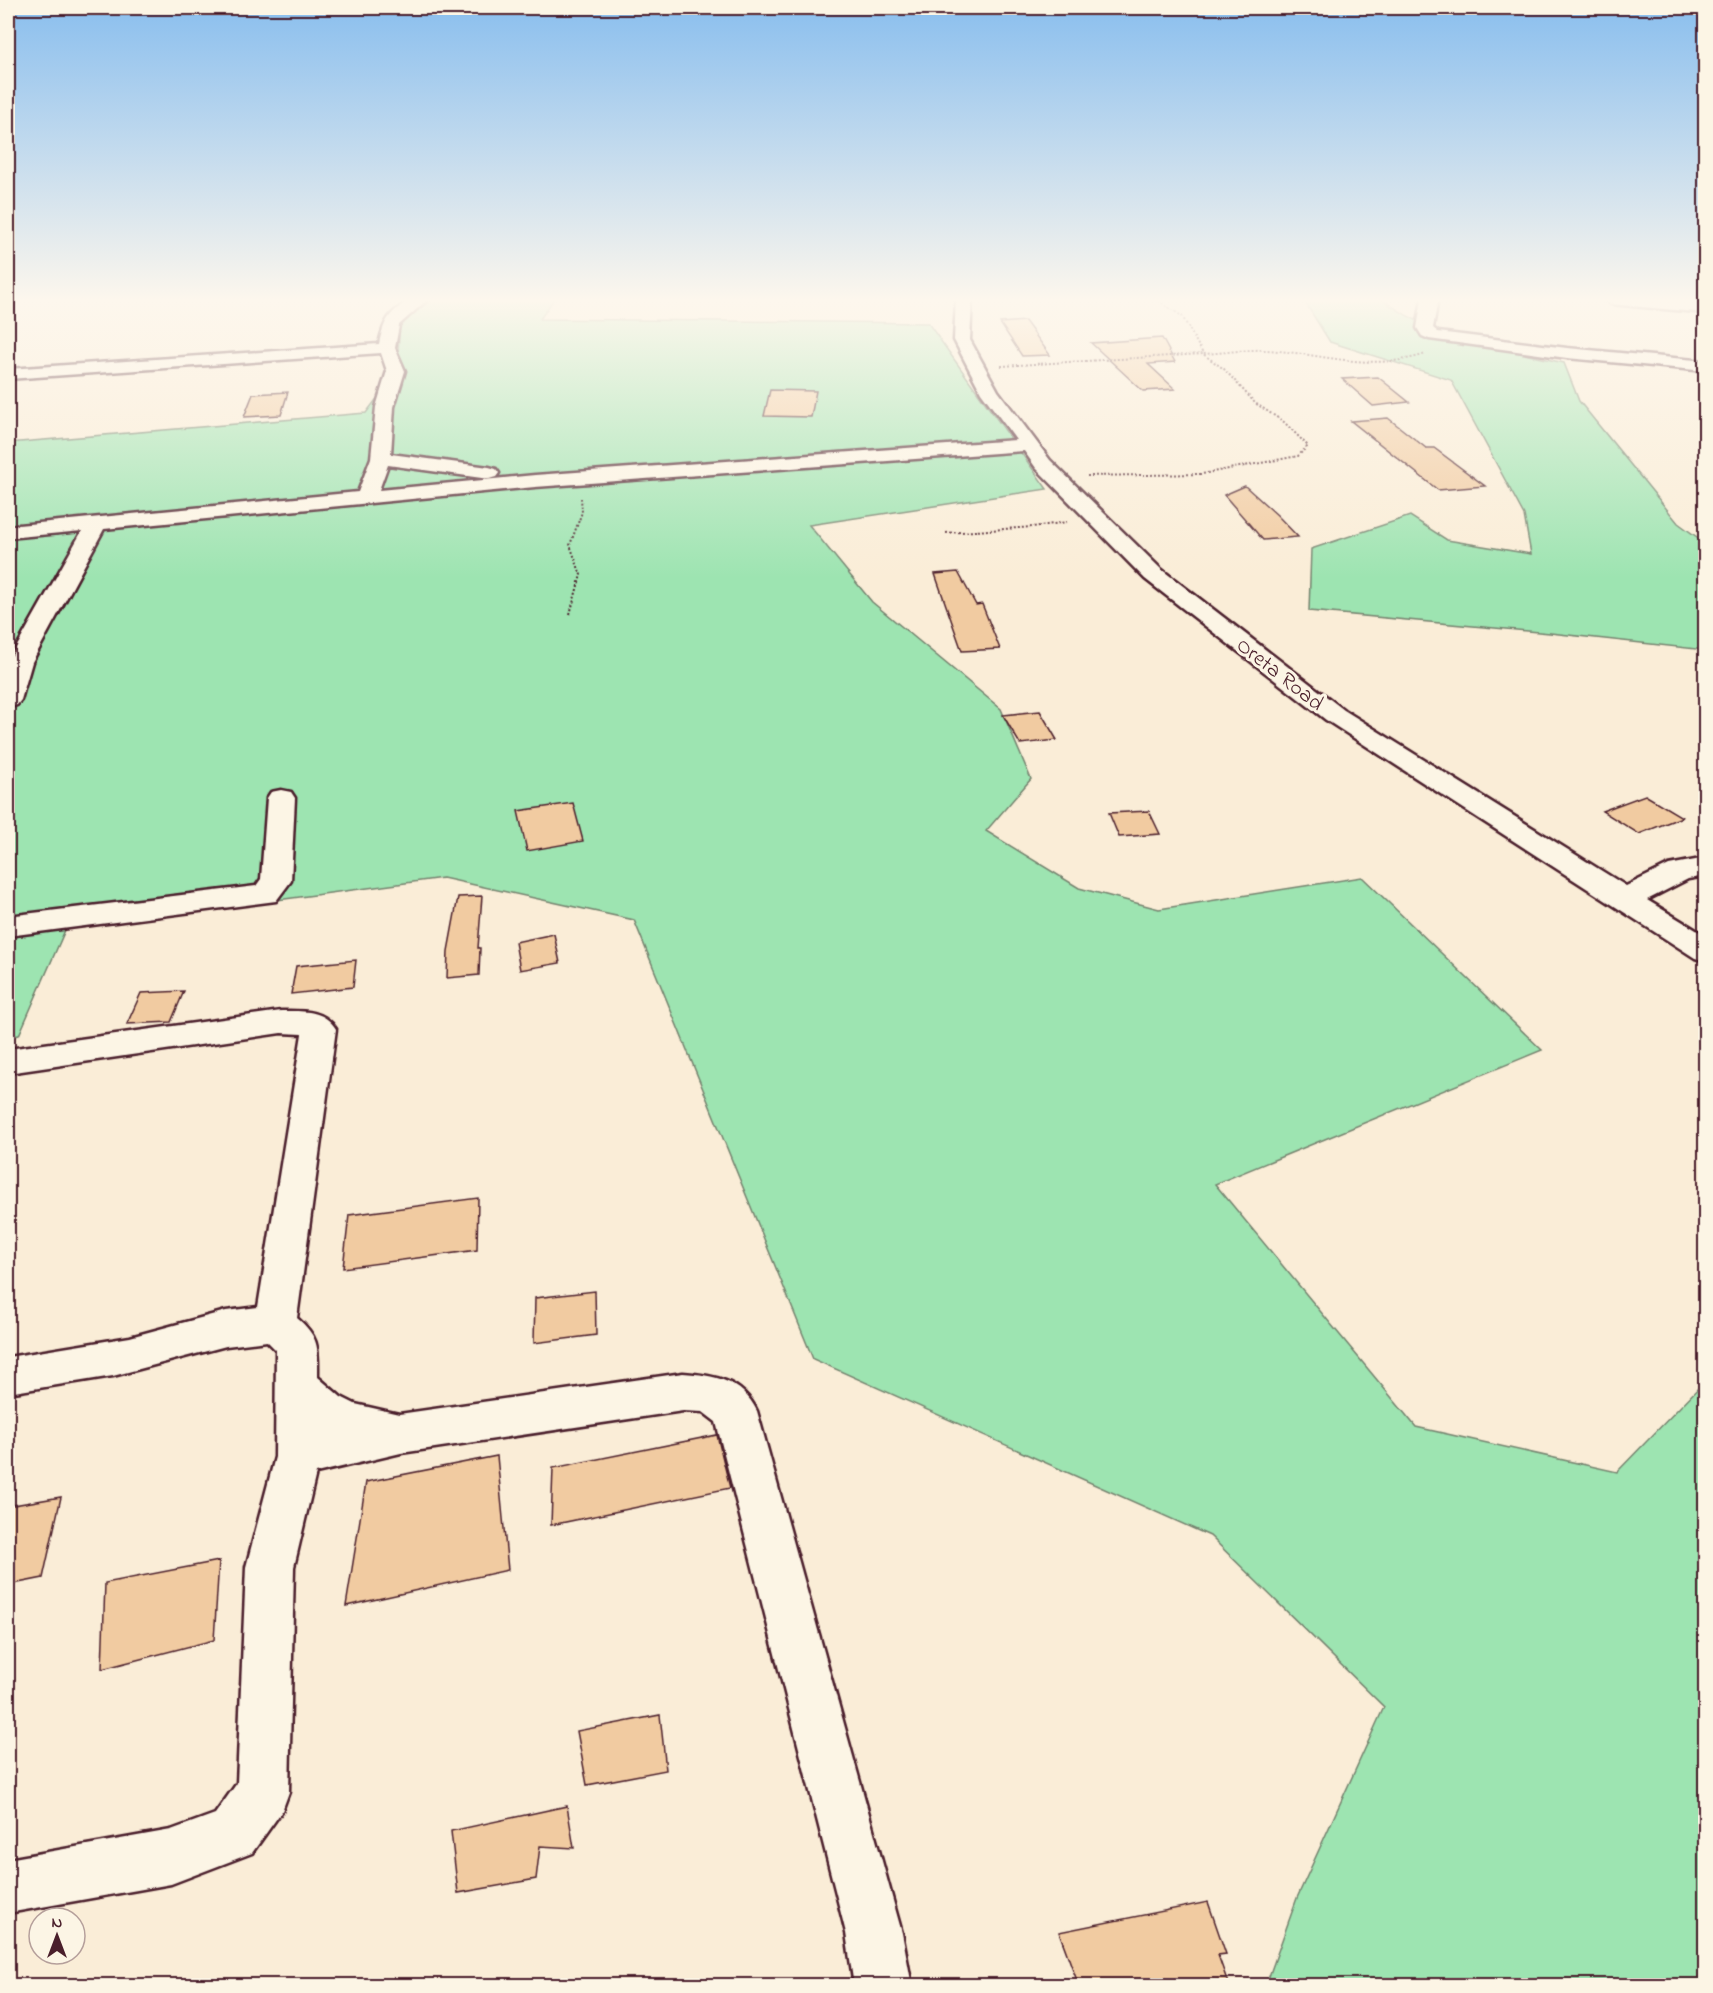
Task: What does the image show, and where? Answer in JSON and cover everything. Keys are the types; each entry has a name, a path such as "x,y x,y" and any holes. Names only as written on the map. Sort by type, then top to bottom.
{"street":[{"path":"366,498 381,458 385,407 390,392"},
{"name":"Oreta Road","path":"990,392 1029,445 1056,476 1153,574 1335,715 1706,951"},
{"path":"381,458 487,479 535,481 1029,445"},
{"path":"8,532 366,498 487,479"},
{"path":"8,700 20,662 97,523"},
{"path":"8,926 265,894 276,881 281,798"},
{"path":"1624,899 1680,871 1706,867"},
{"path":"8,1061 281,1022 307,1022 319,1029 318,1052 276,1324"},
{"path":"8,1375 146,1351 224,1327 252,1323 276,1324 297,1342 297,1457 270,1567 263,1792 233,1834 181,1853 8,1886"},
{"path":"297,1384 326,1411 351,1422 401,1433"},
{"path":"297,1457 401,1433 683,1392 711,1394 735,1411 874,1933 883,1986"}],"path":[{"path":"1056,476 1202,474 1298,456 1308,446 1284,422 1255,403 1245,392"},
{"path":"570,614 581,575 570,545 582,512 580,478"},
{"path":"946,533 1033,527 1097,518"}],"green space":[{"path":"382,392 977,392 1047,489 809,525 872,602 1001,709 1031,779 986,831 1079,888 1159,909 1362,877 1542,1050 1215,1184 1416,1427 1617,1472 1705,1381 1705,1985 1266,1985 1297,1898 1384,1707 1210,1536 813,1359 634,920 443,878 66,928 19,1035 8,1037 8,443 366,413"},
{"path":"1457,392 1575,392 1579,401 1678,523 1705,543 1705,650 1309,611 1311,549 1410,516 1447,540 1531,554 1524,515"}],"building":[{"path":"288,392 281,415 244,417 253,394"},
{"path":"770,392 816,392 811,417 764,416"},
{"path":"1357,392 1397,392 1409,402 1373,406"},
{"path":"1388,418 1426,448 1434,448 1485,486 1438,490 1351,421"},
{"path":"1245,486 1298,537 1263,540 1224,495"},
{"path":"958,572 976,605 982,604 1000,649 962,651 935,574"},
{"path":"1040,711 1057,740 1020,744 1003,715"},
{"path":"1645,795 1682,817 1639,834 1602,811"},
{"path":"573,803 583,841 527,851 518,811"},
{"path":"1149,811 1160,834 1119,837 1109,813"},
{"path":"482,896 478,948 480,948 479,975 447,978 448,951 458,897"},
{"path":"554,934 560,963 520,970 515,942"},
{"path":"356,960 353,987 291,994 296,966"},
{"path":"184,991 171,1022 127,1024 141,993"},
{"path":"478,1198 477,1250 343,1268 349,1215"},
{"path":"595,1291 596,1335 534,1343 535,1298"},
{"path":"717,1435 730,1488 551,1525 553,1468"},
{"path":"497,1456 508,1570 346,1606 366,1482"},
{"path":"61,1497 43,1578 8,1585 8,1506"},
{"path":"219,1561 214,1640 102,1669 105,1583"},
{"path":"660,1715 666,1770 587,1785 577,1731"},
{"path":"567,1806 574,1848 540,1846 536,1879 458,1893 451,1831"},
{"path":"1208,1902 1226,1954 1218,1955 1229,1986 1079,1986 1059,1932"}]}
